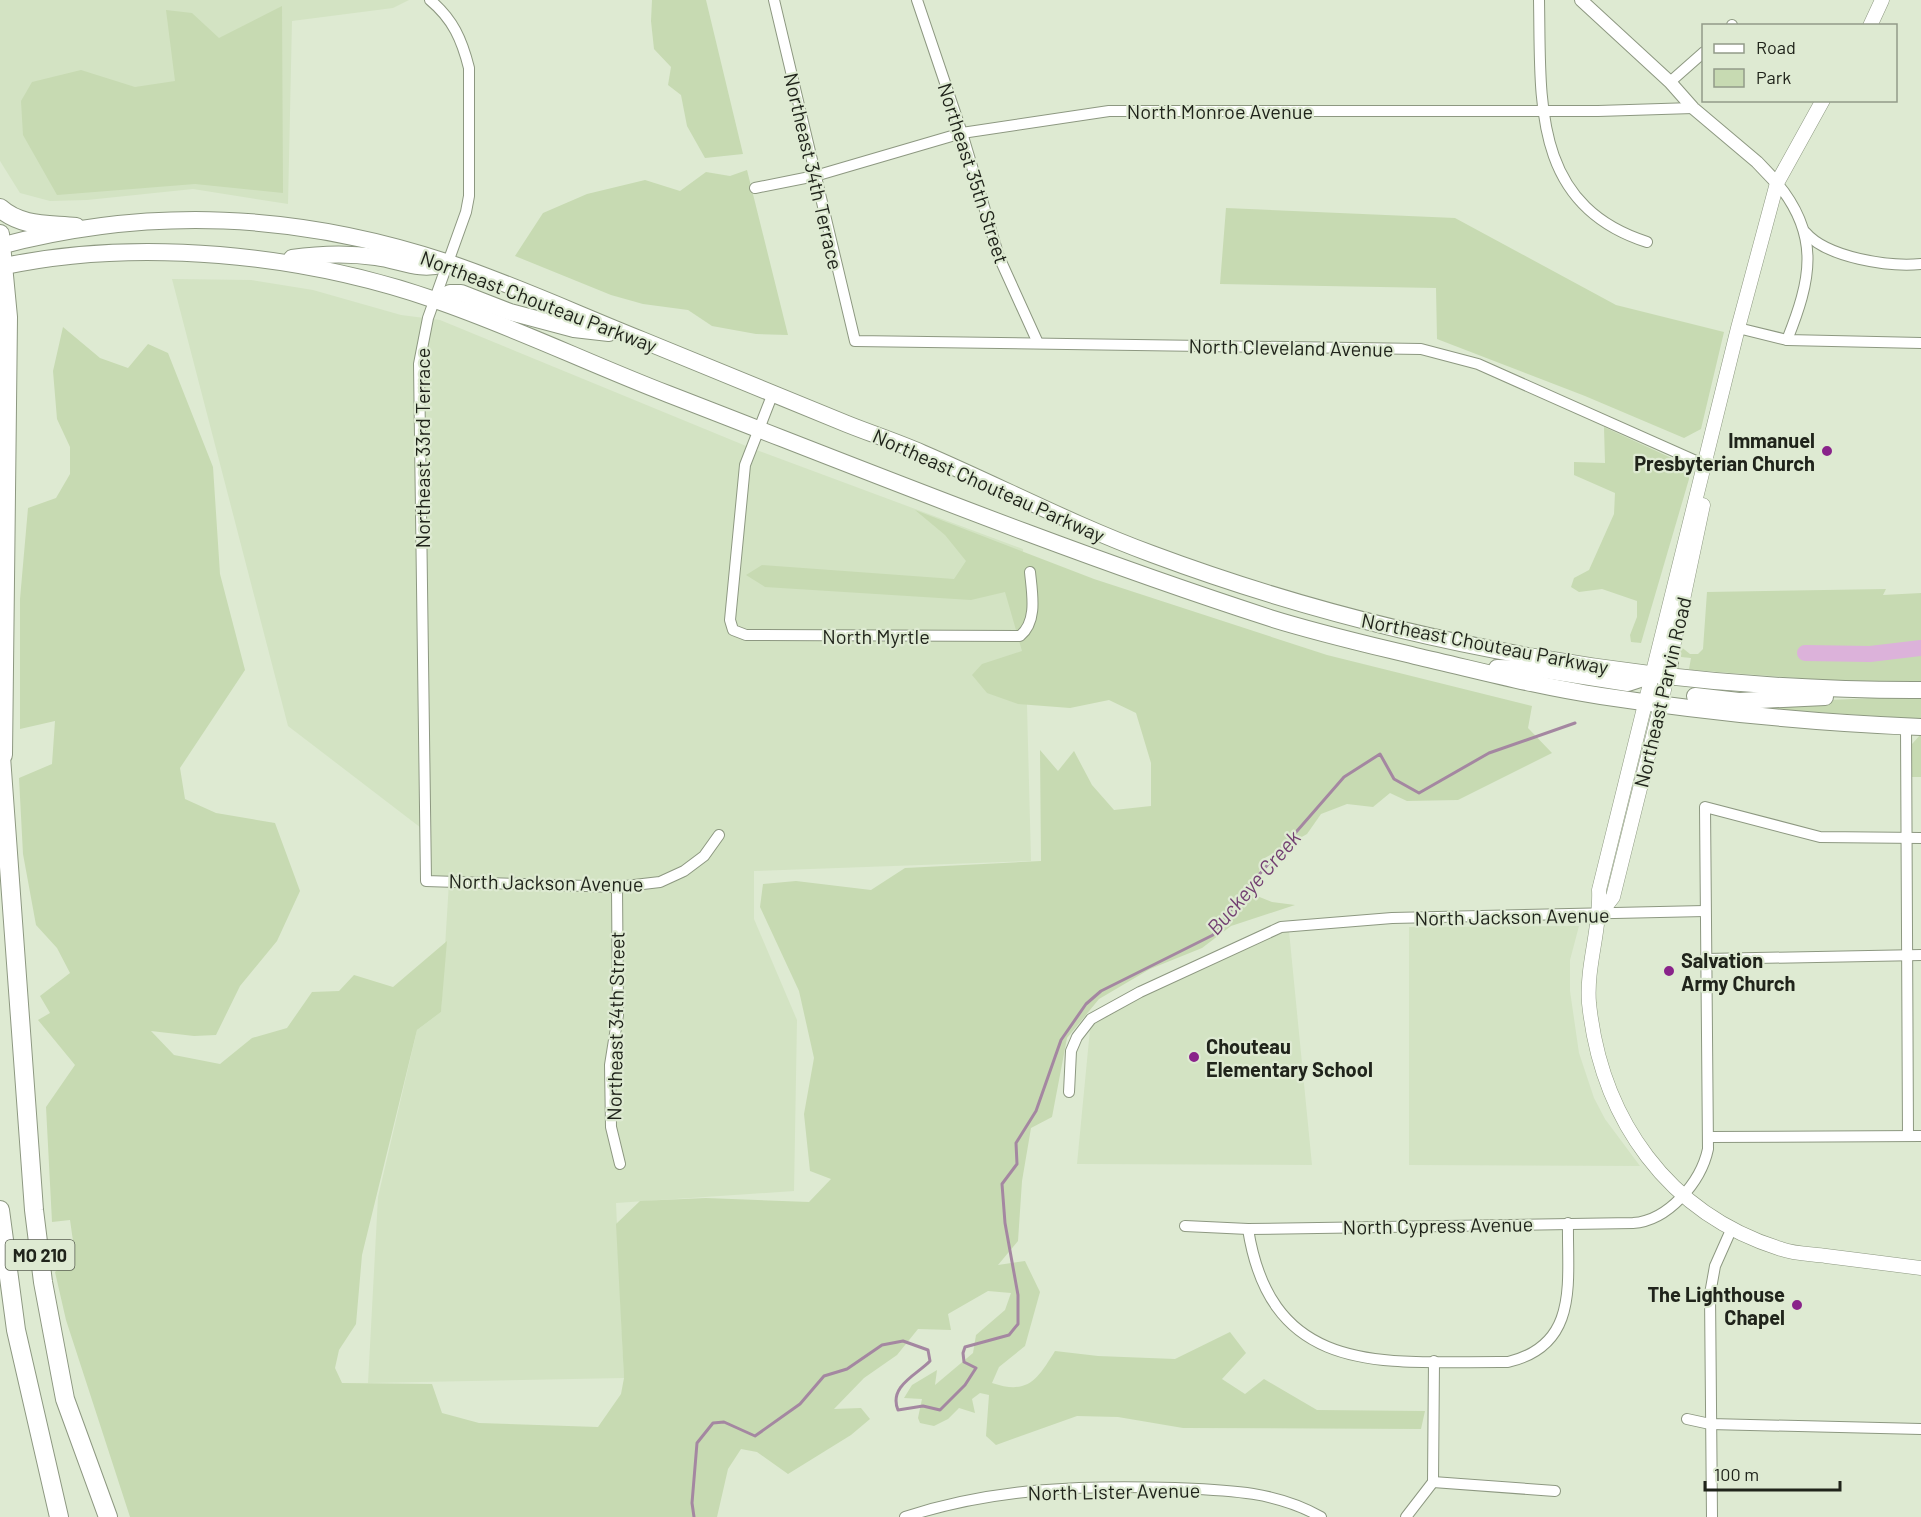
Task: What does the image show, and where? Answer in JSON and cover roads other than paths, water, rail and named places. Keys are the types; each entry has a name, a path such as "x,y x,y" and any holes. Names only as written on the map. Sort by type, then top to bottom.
{"highway":[{"path":"0,208 9,216 27,223 76,227"},
{"path":"1,242 8,317 3,769"},
{"name":"MO 210","path":"0,742 34,1210 43,1282 65,1399 108,1517"},
{"name":"MO 210","path":"0,1210 16,1330 52,1479 66,1517"},
{"path":"52,1479 59,1517"}],"main road":[{"path":"1871,24 1882,0"},
{"name":"Northeast Parvin Road","path":"1664,672 1705,465 1737,328 1777,183 1822,102"},
{"name":"Northeast Chouteau Parkway","path":"1,242 76,227 210,220 290,225 354,236 447,263 918,451 1091,531 1239,583 1419,634 1584,666 1664,672 1716,682 1921,690"},
{"name":"Northeast Chouteau Parkway","path":"2,267 84,255 160,253 273,260 338,272 435,300 659,390 1019,529 1260,614 1332,636 1472,669 1651,706 1913,726"},
{"path":"273,260 321,254 376,257 428,268 447,263"},
{"path":"435,300 450,293 461,293 510,312 563,326 631,336"},
{"name":"Northeast Parvin Road","path":"1705,465 1702,513 1664,672 1651,706 1599,890 1600,914 1589,1002 1600,1067 1623,1123 1653,1164 1682,1195 1731,1230 1783,1250 1921,1268"},
{"path":"1472,669 1539,669 1628,683 1664,672"},
{"path":"1651,706 1683,695 1739,701 1891,690"},
{"name":"Northeast Parvin Road","path":"1600,914 1613,897 1651,706"}],"street":[{"name":"Northeast 33rd Terrace","path":"426,881 419,364 425,328 469,196 469,68 464,47 455,28 444,12 430,0"},
{"name":"Northeast 34th Terrace","path":"774,0 855,341"},
{"name":"Northeast 35th Street","path":"917,0 962,133 999,257 1038,343"},
{"path":"1539,0 1542,111 1548,141 1571,193 1609,226 1647,242"},
{"path":"1581,0 1670,82 1694,108 1777,183 1792,201 1805,232 1808,272 1806,289 1787,340"},
{"path":"1670,82 1702,53"},
{"name":"North Monroe Avenue","path":"755,188 814,176 962,133 1081,114 1136,110 1542,111 1694,108"},
{"path":"1805,232 1814,241 1830,250 1886,264 1921,264"},
{"path":"1737,328 1787,340 1921,343"},
{"name":"North Cleveland Avenue","path":"855,341 1421,349 1478,364 1705,465"},
{"path":"759,427 773,393"},
{"name":"North Myrtle","path":"759,427 745,465 730,620 733,630 746,635 1020,636 1028,630 1031,621 1030,572"},
{"path":"1908,1136 1906,838 1913,726"},
{"name":"North Cypress Avenue","path":"1185,1226 1248,1228 1646,1222 1664,1213 1682,1195 1702,1168 1710,1137 1705,807 1820,837 1906,838"},
{"name":"North Jackson Avenue","path":"426,881 617,887 660,882 684,871 704,856 719,835"},
{"path":"1906,838 1921,838"},
{"name":"Northeast 34th Street","path":"617,887 618,1015 609,1065 612,1127 620,1164"},
{"name":"North Jackson Avenue","path":"1069,1092 1071,1051 1077,1037 1090,1019 1140,992 1281,927 1319,922 1705,911"},
{"path":"1706,959 1921,955"},
{"path":"1710,1137 1921,1136"},
{"path":"1248,1228 1256,1263 1270,1294 1288,1320 1323,1347 1346,1355 1373,1360 1508,1362 1521,1359 1543,1346 1555,1333 1566,1311 1568,1223"},
{"path":"1712,1517 1710,1424 1712,1281 1720,1252 1731,1230"},
{"path":"1406,1517 1433,1482 1434,1361"},
{"path":"1687,1419 1710,1424 1921,1428"},
{"path":"1433,1482 1555,1491"},
{"name":"North Lister Avenue","path":"906,1517 957,1503 1013,1493 1097,1487 1195,1489 1264,1495 1295,1504 1321,1517"}],"waterway":[{"name":"Buckeye Creek","path":"1805,653 1870,654 1921,648"},
{"name":"Buckeye Creek","path":"694,1517 692,1503 697,1443 713,1423 724,1422 755,1436 800,1404 824,1376 847,1369 882,1345 903,1341 928,1350 930,1361 901,1387 897,1394 898,1410 923,1406 940,1410 965,1385 976,1368 964,1362 965,1347 1009,1335 1018,1324 1018,1295 1005,1223 1002,1184 1017,1164 1016,1143 1036,1111 1061,1040 1086,1004 1101,991 1213,935 1243,893 1344,777 1380,754 1394,779 1419,793 1489,753 1575,723"}],"place":[{"name":"Immanuel Presbyterian Church","path":"1827,451"},
{"name":"Salvation Army Church","path":"1669,971"},
{"name":"Chouteau Elementary School","path":"1194,1057"},
{"name":"The Lighthouse Chapel","path":"1797,1305"}]}
